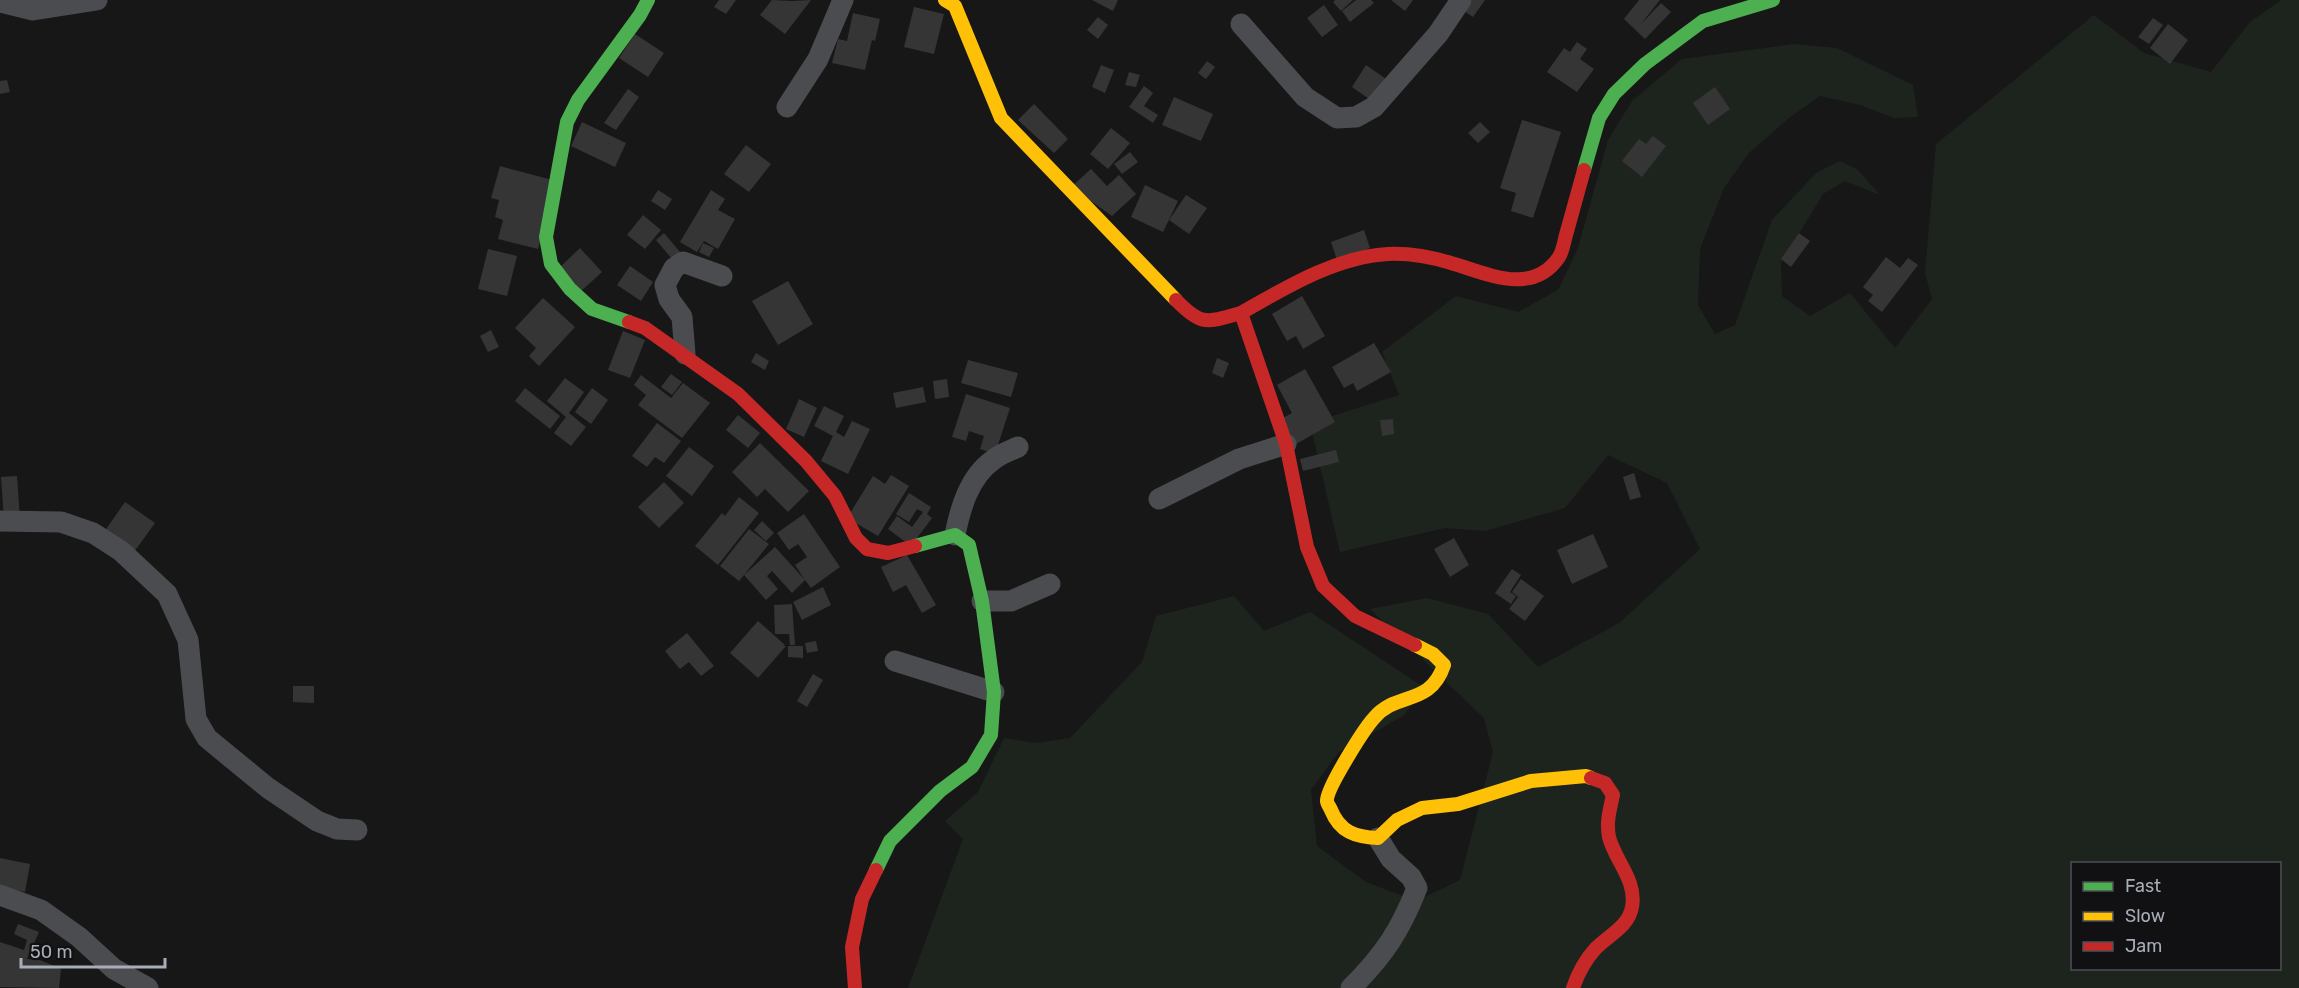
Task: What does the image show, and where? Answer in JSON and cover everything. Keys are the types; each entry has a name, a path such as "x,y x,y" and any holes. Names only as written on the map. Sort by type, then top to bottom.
{"street":[{"path":"0,2 33,10 97,0"},
{"path":"648,0 640,15 578,100 567,122 546,237 551,264 570,289 592,309 645,328 685,354 738,394 806,461 835,496 856,538 867,549 888,553 955,535"},
{"path":"787,106 818,59 843,0"},
{"path":"945,0 955,6 1001,118 1009,128 1191,315 1209,322 1241,313 1282,289 1339,264 1389,254 1450,262 1496,279 1523,280 1549,269 1560,256 1599,118 1614,94 1645,64 1684,37 1702,21 1773,0"},
{"path":"1241,24 1305,97 1337,118 1356,117 1374,107 1438,34 1461,0"},
{"path":"685,354 682,316 669,299 665,285 674,268 683,262 722,276"},
{"path":"1241,313 1286,444 1307,547 1323,586 1355,615 1433,654 1443,665 1439,680 1426,692 1394,704 1375,716 1331,785 1327,801 1337,824 1361,837 1378,838 1397,820 1422,808 1458,804 1532,781 1586,776 1605,783 1613,795 1607,827 1613,849 1631,881 1634,904 1628,921 1599,945 1578,973 1573,988"},
{"path":"1159,499 1239,459 1286,444"},
{"path":"955,535 961,505 979,475 992,460 1018,447"},
{"path":"0,521 61,522 93,532 121,551 166,594 188,640 196,719 207,738 268,788 317,820 337,829 357,830"},
{"path":"855,988 852,946 862,899 890,841 940,791 972,767 991,735 994,692 982,601 969,545 955,535"},
{"path":"982,601 1011,601 1050,584"},
{"path":"895,661 994,692"},
{"path":"1351,988 1387,948 1404,921 1417,888 1411,877 1391,859 1378,838"},
{"path":"0,895 41,910 79,936 114,969 148,988"}],"shaded area":[{"path":"2281,0 2299,0 2299,988 908,988 963,839 945,821 978,792 1004,738 1036,743 1070,738 1142,662 1156,616 1234,596 1264,631 1310,612 1425,688 1403,716 1338,753 1311,790 1317,846 1366,882 1416,901 1460,880 1493,752 1484,718 1370,609 1427,598 1488,614 1538,667 1619,623 1700,549 1667,483 1608,455 1565,508 1485,531 1445,528 1340,552 1310,423 1399,395 1382,352 1456,296 1518,312 1558,290 1578,248 1608,140 1632,101 1682,59 1794,44 1837,48 1913,85 1918,117 1894,118 1860,105 1820,96 1789,118 1749,153 1724,188 1700,249 1698,305 1715,334 1735,325 1772,220 1816,173 1840,161 1858,170 1880,195 1845,181 1823,194 1781,263 1782,296 1810,316 1850,293 1895,348 1932,299 1925,273 1936,144 2094,15 2144,53 2211,72 2250,22"}],"building":[{"path":"719,0 736,0 726,14 714,7"},
{"path":"772,0 811,0 785,34 760,15"},
{"path":"1092,0 1118,0 1113,11"},
{"path":"1353,0 1341,11 1333,2"},
{"path":"1356,0 1371,0 1374,3 1350,22 1342,11"},
{"path":"1391,0 1413,0 1405,11"},
{"path":"1472,0 1485,0 1473,17 1464,11"},
{"path":"1639,0 1660,0 1640,25 1661,3 1671,12 1645,39 1624,19"},
{"path":"1324,5 1338,25 1322,37 1307,18"},
{"path":"914,7 944,14 934,54 904,47"},
{"path":"853,13 880,19 865,70 832,63 838,39 847,41"},
{"path":"1098,17 1108,25 1098,39 1087,30"},
{"path":"2153,18 2163,25 2149,44 2138,37"},
{"path":"2168,24 2188,40 2170,64 2150,48"},
{"path":"635,34 664,53 648,77 619,58"},
{"path":"1577,42 1587,49 1580,59 1594,69 1577,92 1547,72 1564,48 1570,52"},
{"path":"1207,61 1215,67 1206,79 1198,73"},
{"path":"1101,65 1114,70 1105,93 1092,87"},
{"path":"1366,65 1389,81 1375,103 1352,87"},
{"path":"1129,72 1140,75 1136,87 1125,85"},
{"path":"7,80 10,92 0,94 0,81"},
{"path":"1144,86 1153,93 1144,106 1158,115 1153,123 1129,107"},
{"path":"1715,87 1730,109 1708,125 1693,103"},
{"path":"628,89 639,97 616,130 604,123"},
{"path":"1174,97 1213,114 1201,141 1162,125"},
{"path":"1034,104 1068,139 1054,153 1018,120"},
{"path":"1522,120 1561,132 1533,218 1511,211 1516,193 1500,188"},
{"path":"582,122 626,143 615,167 571,146"},
{"path":"1480,122 1490,132 1478,143 1468,133"},
{"path":"1111,128 1130,143 1108,169 1090,154"},
{"path":"1653,136 1666,146 1642,177 1622,161 1639,139 1646,144"},
{"path":"746,145 771,164 749,192 724,174"},
{"path":"1130,152 1138,162 1122,174 1114,164"},
{"path":"500,166 556,181 538,249 498,239 503,220 495,217 499,200 491,198"},
{"path":"1091,169 1107,186 1119,175 1136,194 1112,216 1071,187"},
{"path":"1145,185 1178,201 1163,232 1131,217"},
{"path":"658,190 672,199 665,210 651,201"},
{"path":"711,190 725,199 718,210 735,219 718,249 704,241 697,252 680,242"},
{"path":"1186,195 1207,208 1189,234 1169,220"},
{"path":"643,215 661,230 645,249 627,235"},
{"path":"1364,230 1370,248 1337,260 1331,242"},
{"path":"664,233 680,252 672,259 656,240"},
{"path":"1799,233 1810,241 1791,267 1781,259"},
{"path":"703,243 714,248 709,257 699,252"},
{"path":"580,248 602,272 579,293 558,269"},
{"path":"488,249 517,256 507,296 478,289"},
{"path":"1886,257 1900,268 1908,258 1918,265 1882,312 1868,301 1873,295 1863,287"},
{"path":"630,266 653,282 641,301 617,285"},
{"path":"788,281 813,324 778,345 752,301"},
{"path":"1302,296 1325,336 1303,349 1296,336 1287,341 1272,314"},
{"path":"543,298 575,327 539,366 529,356 536,348 515,328"},
{"path":"491,330 499,347 488,352 480,336"},
{"path":"623,331 645,340 630,378 608,370"},
{"path":"1374,343 1391,372 1357,391 1353,383 1344,388 1332,367"},
{"path":"756,353 769,361 765,370 751,362"},
{"path":"1217,358 1229,363 1223,378 1212,373"},
{"path":"968,360 1018,373 1011,397 961,383"},
{"path":"1305,369 1335,422 1296,444 1281,419 1292,413 1277,385"},
{"path":"671,374 682,382 672,395 661,387"},
{"path":"641,375 671,398 683,383 710,403 682,438 638,405 646,395 634,385"},
{"path":"565,378 584,392 569,413 586,427 571,446 554,433 566,417 547,401"},
{"path":"947,379 949,397 935,399 933,381"},
{"path":"923,387 926,402 896,408 893,393"},
{"path":"525,388 560,416 550,429 515,401"},
{"path":"592,388 608,400 591,424 575,412"},
{"path":"966,394 1010,408 995,454 980,449 984,436 969,431 966,441 952,437"},
{"path":"799,399 817,408 804,437 786,429"},
{"path":"824,406 844,416 836,432 844,437 852,421 870,429 848,474 821,461 833,436 814,426"},
{"path":"738,415 760,433 748,448 726,430"},
{"path":"1393,419 1394,434 1382,436 1380,420"},
{"path":"657,423 681,441 664,463 655,457 647,467 632,456"},
{"path":"760,443 809,491 788,512 765,489 757,497 732,472"},
{"path":"689,447 714,466 692,496 666,476"},
{"path":"1336,450 1339,462 1303,471 1300,459"},
{"path":"1634,473 1641,497 1630,500 1623,477"},
{"path":"891,475 909,486 878,536 847,518 873,476 885,484"},
{"path":"17,476 20,519 4,520 1,477"},
{"path":"664,482 684,503 659,528 638,507"},
{"path":"909,493 931,507 927,514 932,518 911,546 888,529 897,516 912,527 923,512 917,509 909,522 896,514"},
{"path":"739,497 759,513 718,565 695,546 722,513 725,516"},
{"path":"125,502 155,523 134,552 104,532"},
{"path":"804,514 840,567 811,588 795,565 807,557 798,544 789,550 777,533"},
{"path":"762,521 774,533 766,541 754,530"},
{"path":"749,529 769,544 739,581 720,566"},
{"path":"1593,534 1608,567 1572,584 1557,550"},
{"path":"1454,538 1469,565 1450,577 1434,549"},
{"path":"775,547 805,580 792,593 772,571 767,576 778,589 766,600 744,575"},
{"path":"907,555 936,605 922,613 906,585 893,592 881,567"},
{"path":"1512,569 1521,575 1510,592 1516,596 1511,604 1495,593"},
{"path":"1521,579 1544,596 1525,621 1509,609 1518,597 1521,599 1512,592"},
{"path":"823,587 831,605 802,620 793,602"},
{"path":"792,604 795,645 790,645 789,634 775,634 774,605"},
{"path":"758,621 785,645 783,646 786,646 758,678 730,653"},
{"path":"687,633 714,666 701,676 689,662 680,669 665,651"},
{"path":"816,641 818,651 807,653 805,643"},
{"path":"788,646 803,646 803,658 788,657"},
{"path":"813,674 823,680 807,707 797,701"},
{"path":"293,686 314,686 314,703 293,702"},
{"path":"0,858 30,864 25,892 0,887"},
{"path":"18,924 39,932 27,959 40,960 61,969 59,988 0,987 0,942 24,950 27,940 14,934"}],"traffic: fast":[{"path":"629,322 592,309 570,289 551,264 546,237 567,122 578,100 640,15 648,0"},
{"path":"1584,170 1599,118 1614,94 1645,64 1703,21 1773,0"},
{"path":"876,870 890,841 940,791 972,767 991,735 994,692 982,601 969,545 955,535 915,546"}],"traffic: slow":[{"path":"945,0 955,6 1001,118 1176,300"},
{"path":"1415,645 1433,654 1444,665 1438,678 1430,687 1422,693 1392,704 1374,718 1339,772 1327,801 1339,824 1349,832 1378,838 1397,820 1422,808 1458,804 1531,781 1586,776 1591,778"}],"traffic: jam":[{"path":"1241,313 1311,275 1368,256 1388,254 1428,257 1508,279 1536,276 1548,269 1560,255 1584,170"},
{"path":"1176,300 1192,315 1206,320 1241,313 1286,444 1307,547 1323,586 1355,616 1415,645"},
{"path":"629,322 645,328 738,394 806,461 835,496 856,538 867,549 888,553 915,546"},
{"path":"1573,988 1580,972 1596,948 1627,920 1633,897 1629,879 1609,837 1608,821 1613,795 1605,783 1591,778"},
{"path":"855,988 852,947 862,899 876,870"}]}
